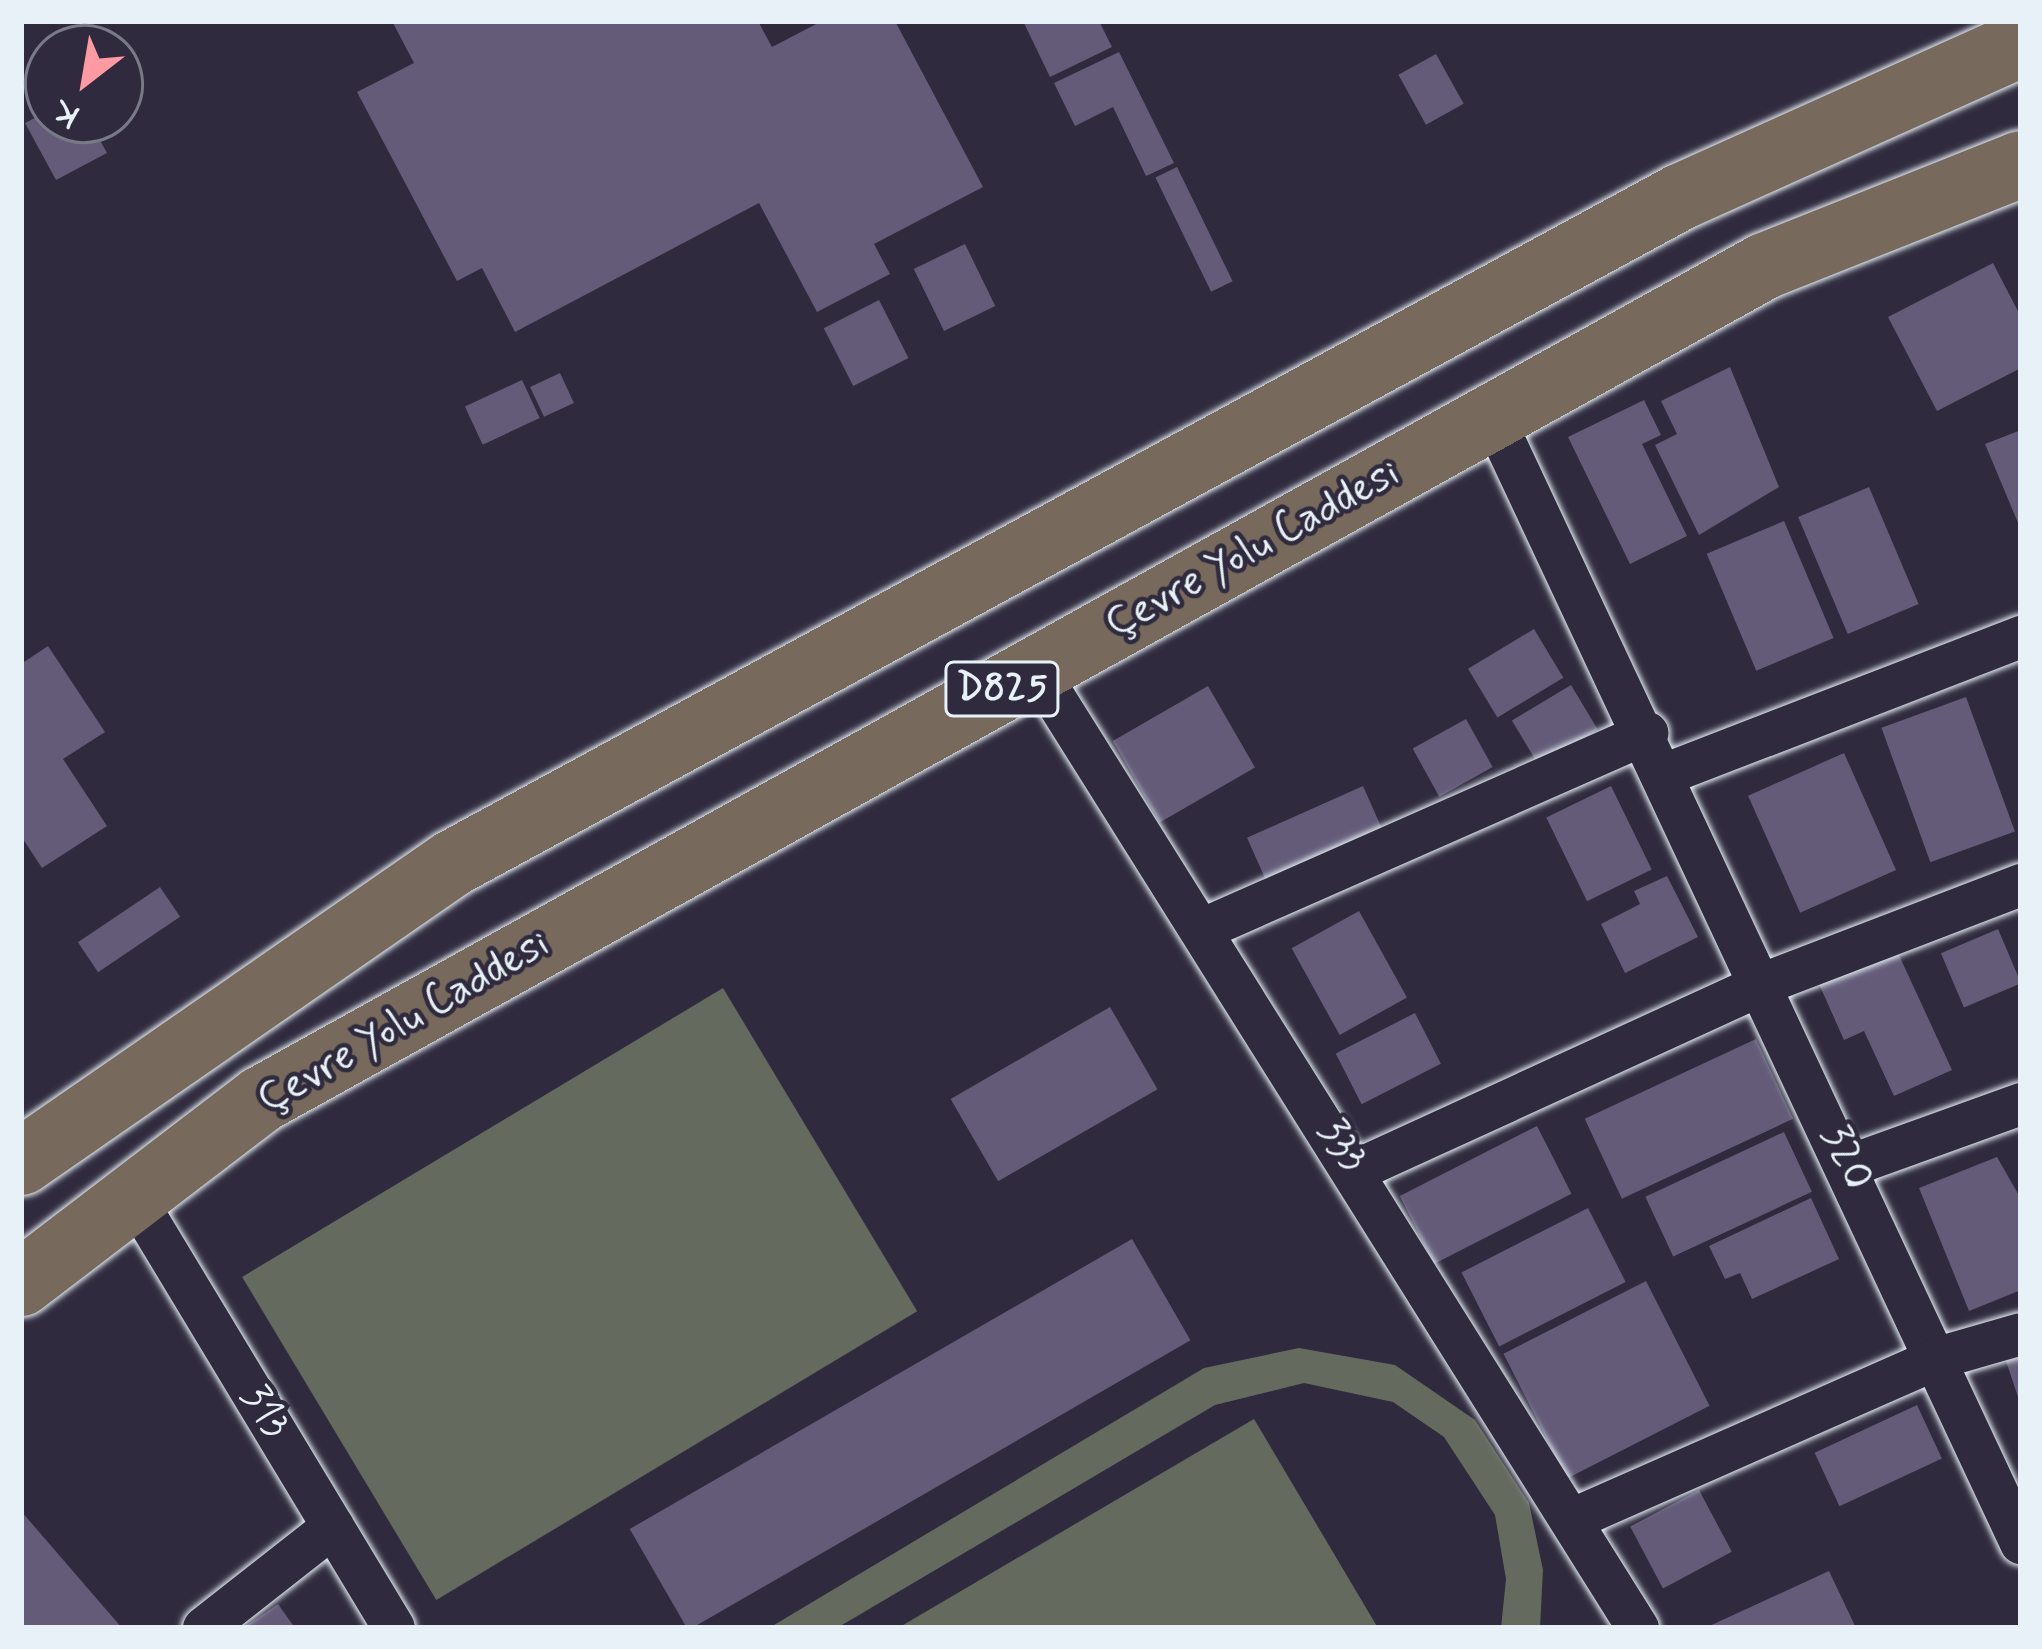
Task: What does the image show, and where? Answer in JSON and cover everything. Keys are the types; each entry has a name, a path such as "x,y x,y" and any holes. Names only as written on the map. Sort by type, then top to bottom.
{"highway":[{"name":"D825","path":"21,1162 453,863 1680,197 2020,44"},
{"name":"Çevre Yolu Caddesi","path":"21,1283 262,1099 1765,266 2021,164"}],"street":[{"path":"2011,21 2020,44"},
{"path":"1202,930 1647,733 1493,417"},
{"path":"1666,774 2021,637"},
{"name":"333","path":"1037,670 1357,1170 1638,1628"},
{"name":"320","path":"1647,733 2021,1543"},
{"path":"1357,1170 1763,984 2021,886"},
{"path":"1849,1166 2021,1104"},
{"name":"313","path":"134,1197 394,1628"},
{"path":"1571,1520 1938,1358 2021,1334"},
{"path":"204,1628 333,1527"}],"green space":[{"path":"723,988 917,1311 436,1600 242,1277"},
{"path":"1299,1348 1395,1365 1475,1420 1529,1503 1543,1570 1540,1628 1501,1628 1506,1579 1495,1515 1444,1437 1393,1402 1304,1383 1215,1405 837,1628 769,1628 1204,1368"},
{"path":"1254,1419 1378,1628 898,1628"}],"building":[{"path":"392,21 758,21 772,47 822,21 895,21 983,187 874,244 890,274 817,312 759,203 515,332 482,268 457,281 357,92 414,63"},
{"path":"1023,21 1099,21 1112,47 1050,77"},
{"path":"1119,52 1174,163 1146,176 1113,107 1075,126 1054,83"},
{"path":"1436,54 1464,104 1426,125 1398,75"},
{"path":"36,144 102,144 107,153 56,180"},
{"path":"1177,167 1233,281 1211,292 1155,178"},
{"path":"965,244 995,306 944,331 914,269"},
{"path":"1993,263 2021,317 2021,368 1937,411 1888,317"},
{"path":"879,300 909,358 853,386 824,328"},
{"path":"1730,367 1779,487 1699,535 1655,445 1677,434 1661,401"},
{"path":"560,373 574,403 544,417 530,387"},
{"path":"522,380 540,418 483,445 465,407"},
{"path":"1644,400 1661,435 1642,444 1687,536 1630,564 1568,437"},
{"path":"2021,430 2021,530 1985,444"},
{"path":"1869,487 1919,604 1848,634 1798,517"},
{"path":"1784,521 1834,638 1756,671 1707,554"},
{"path":"1534,629 1563,678 1497,718 1468,669"},
{"path":"48,646 105,732 63,759 107,826 42,868 21,836 21,664"},
{"path":"1571,685 1598,730 1539,765 1512,721"},
{"path":"1208,686 1255,767 1160,822 1113,741"},
{"path":"1966,697 2015,831 1930,862 1881,728"},
{"path":"1466,719 1493,767 1439,797 1413,749"},
{"path":"1844,753 1896,870 1800,913 1748,796"},
{"path":"1363,786 1388,843 1272,894 1247,838"},
{"path":"1611,786 1652,870 1587,901 1546,818"},
{"path":"1667,876 1698,937 1625,973 1601,924 1640,904 1634,891"},
{"path":"160,887 180,917 98,972 78,942"},
{"path":"1359,911 1407,998 1340,1035 1292,948"},
{"path":"1998,929 2021,983 1964,1008 1941,953"},
{"path":"1892,940 1952,1070 1894,1096 1864,1031 1844,1040 1815,975"},
{"path":"1110,1007 1158,1089 998,1181 951,1099"},
{"path":"1415,1013 1441,1064 1362,1104 1336,1053"},
{"path":"1756,1039 1793,1119 1622,1199 1585,1119"},
{"path":"1537,1126 1572,1194 1434,1264 1400,1196"},
{"path":"1784,1132 1812,1192 1673,1256 1645,1197"},
{"path":"1997,1157 2021,1199 2021,1290 1969,1311 1919,1188"},
{"path":"1811,1198 1839,1259 1752,1299 1740,1273 1725,1279 1709,1246"},
{"path":"1588,1208 1626,1282 1499,1346 1461,1272"},
{"path":"1132,1239 1190,1340 692,1628 687,1628 630,1529"},
{"path":"1646,1281 1710,1406 1567,1478 1503,1354"},
{"path":"2021,1357 2021,1403 2020,1403 2006,1361"},
{"path":"1917,1405 1942,1458 1840,1506 1815,1453"},
{"path":"1699,1490 1732,1552 1663,1588 1630,1527"},
{"path":"21,1511 122,1628 21,1628"},
{"path":"1829,1571 1856,1628 1705,1628"},
{"path":"278,1604 295,1628 243,1628"}]}
